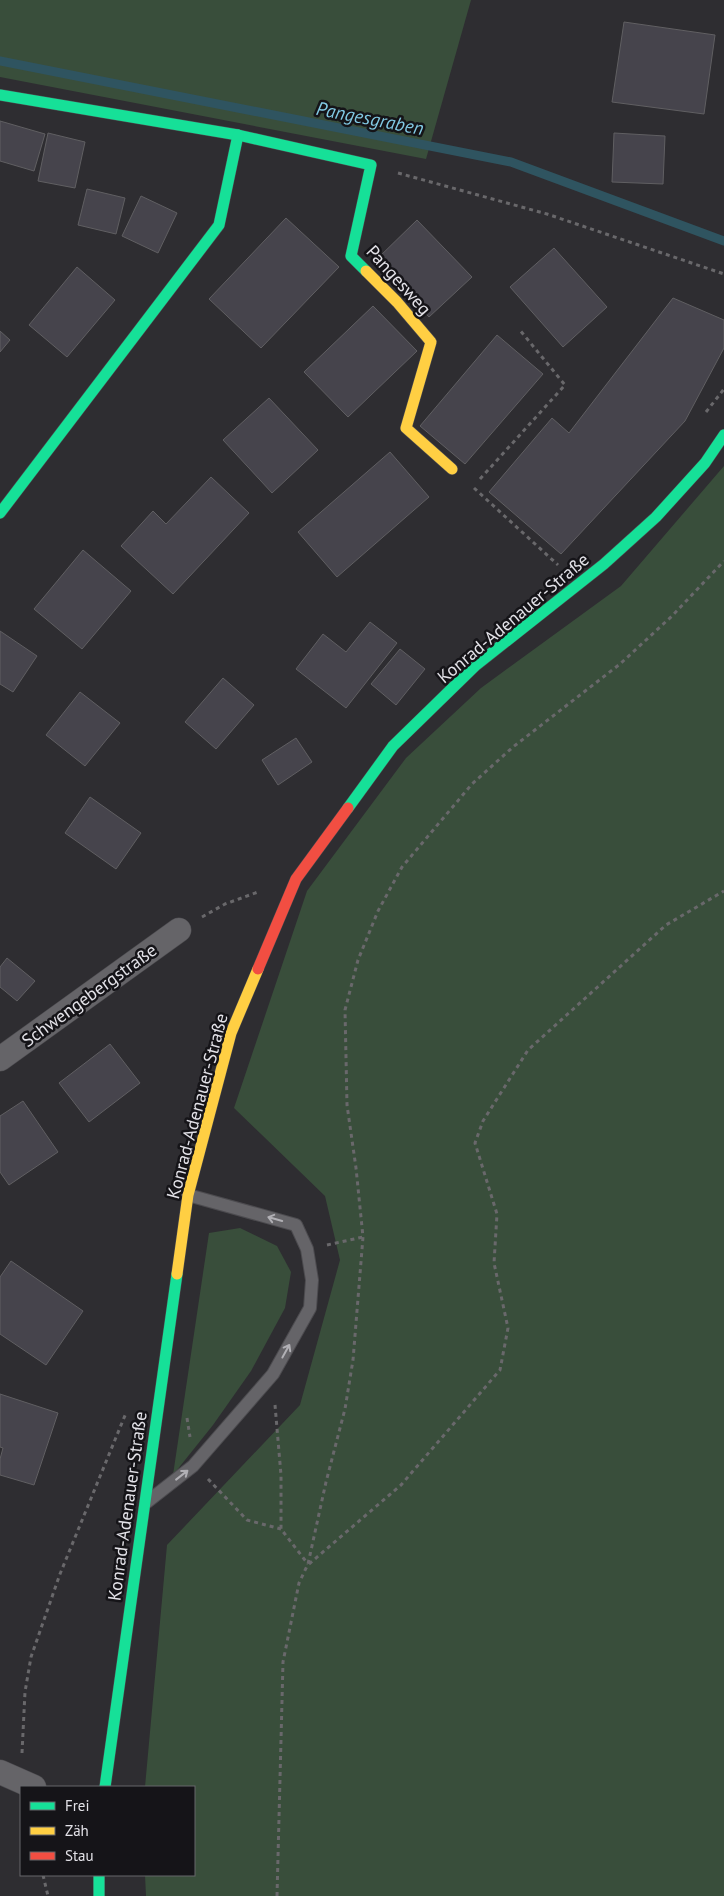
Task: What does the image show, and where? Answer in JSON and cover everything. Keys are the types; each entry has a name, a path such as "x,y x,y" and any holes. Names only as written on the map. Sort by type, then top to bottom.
{"main road":[{"path":"0,95 238,135 371,165"},
{"path":"0,513 219,225 238,135"},
{"name":"Pangesweg","path":"371,165 351,256 397,302 431,342 406,428 452,468"},
{"name":"Konrad-Adenauer-Straße","path":"105,1786 143,1505 160,1403 188,1195 232,1033 296,879 393,746 475,666 604,564 656,517 705,463 724,435"},
{"path":"99,1896 100,1876"}],"street":[{"name":"Schwengebergstraße","path":"0,1059 179,930"}],"lane":[{"path":"143,1505 193,1466 273,1374 310,1308 312,1280 307,1250 296,1225 188,1195"}],"path":[{"path":"371,165 547,214 724,274"},
{"path":"473,487 565,385 519,329"},
{"path":"484,497 564,570"},
{"path":"277,1896 283,1662 299,1583 308,1564 353,1360 363,1237 347,1105 345,1010 358,960 378,911 402,867 472,784 513,747 620,664 672,616 724,561"},
{"path":"179,930 225,904 296,879"},
{"path":"308,1564 401,1484 500,1370 508,1328 494,1263 497,1214 475,1143 483,1120 528,1050 666,925 724,891"},
{"path":"307,1250 363,1237"},
{"path":"273,1374 281,1474 281,1529 308,1564"},
{"path":"18,1780 31,1657 60,1574 104,1471"},
{"path":"43,1876 48,1896"}],"green space":[{"path":"0,0 471,0 426,159 0,77"},
{"path":"724,466 724,1896 146,1896 145,1876 195,1876 195,1786 145,1786 167,1545 300,1405 340,1260 325,1196 234,1108 307,891 406,758 481,688 621,586"},
{"path":"240,1228 277,1246 291,1272 285,1308 251,1371 213,1425 173,1475 209,1233"}],"building":[{"path":"624,22 715,35 704,114 612,102"},
{"path":"0,121 45,134 34,171 0,161"},
{"path":"48,133 85,142 75,188 38,181"},
{"path":"614,133 665,136 663,184 612,182"},
{"path":"87,189 125,198 116,234 78,225"},
{"path":"141,196 177,213 158,253 122,236"},
{"path":"286,218 339,267 261,348 209,299"},
{"path":"417,220 472,277 429,317 375,261"},
{"path":"554,248 607,307 563,347 510,287"},
{"path":"77,267 115,300 67,357 29,325"},
{"path":"673,298 724,320 724,348 685,421 561,554 489,492 552,418 569,433"},
{"path":"373,306 417,351 348,417 304,372"},
{"path":"0,331 10,340 0,352"},
{"path":"497,335 543,374 465,464 420,426"},
{"path":"269,398 318,450 272,493 223,440"},
{"path":"390,452 429,497 337,577 298,532"},
{"path":"211,477 249,513 173,594 121,546 153,511 166,524"},
{"path":"83,550 131,591 82,649 34,609"},
{"path":"370,622 397,643 346,708 296,669 323,634 346,652"},
{"path":"0,631 37,656 13,692 0,684"},
{"path":"400,649 425,669 396,705 371,684"},
{"path":"223,678 254,705 216,749 185,722"},
{"path":"80,692 120,723 85,766 46,735"},
{"path":"296,738 312,762 278,785 262,760"},
{"path":"90,797 141,833 116,869 65,833"},
{"path":"7,958 35,981 17,1001 0,987 0,967"},
{"path":"110,1044 140,1083 89,1122 59,1083"},
{"path":"23,1101 58,1152 9,1185 0,1172 0,1116"},
{"path":"11,1261 83,1311 46,1365 0,1334 0,1277"},
{"path":"0,1394 58,1413 34,1485 0,1475 0,1459 3,1448 0,1447"}],"waterway":[{"name":"Pangesgraben","path":"0,61 511,162 724,241"}],"traffic: fast":[{"path":"0,95 238,135 371,165 351,256 366,271"},
{"path":"0,513 219,225 238,135"},
{"path":"348,808 393,746 475,666 604,564 656,517 705,463 724,435"},
{"path":"105,1786 177,1274"},
{"path":"99,1876 99,1896"}],"traffic: slow":[{"path":"366,271 397,302 431,342 406,428 452,469"},
{"path":"177,1274 188,1195 231,1033 258,969"}],"traffic: jam":[{"path":"258,969 296,879 348,808"}]}
